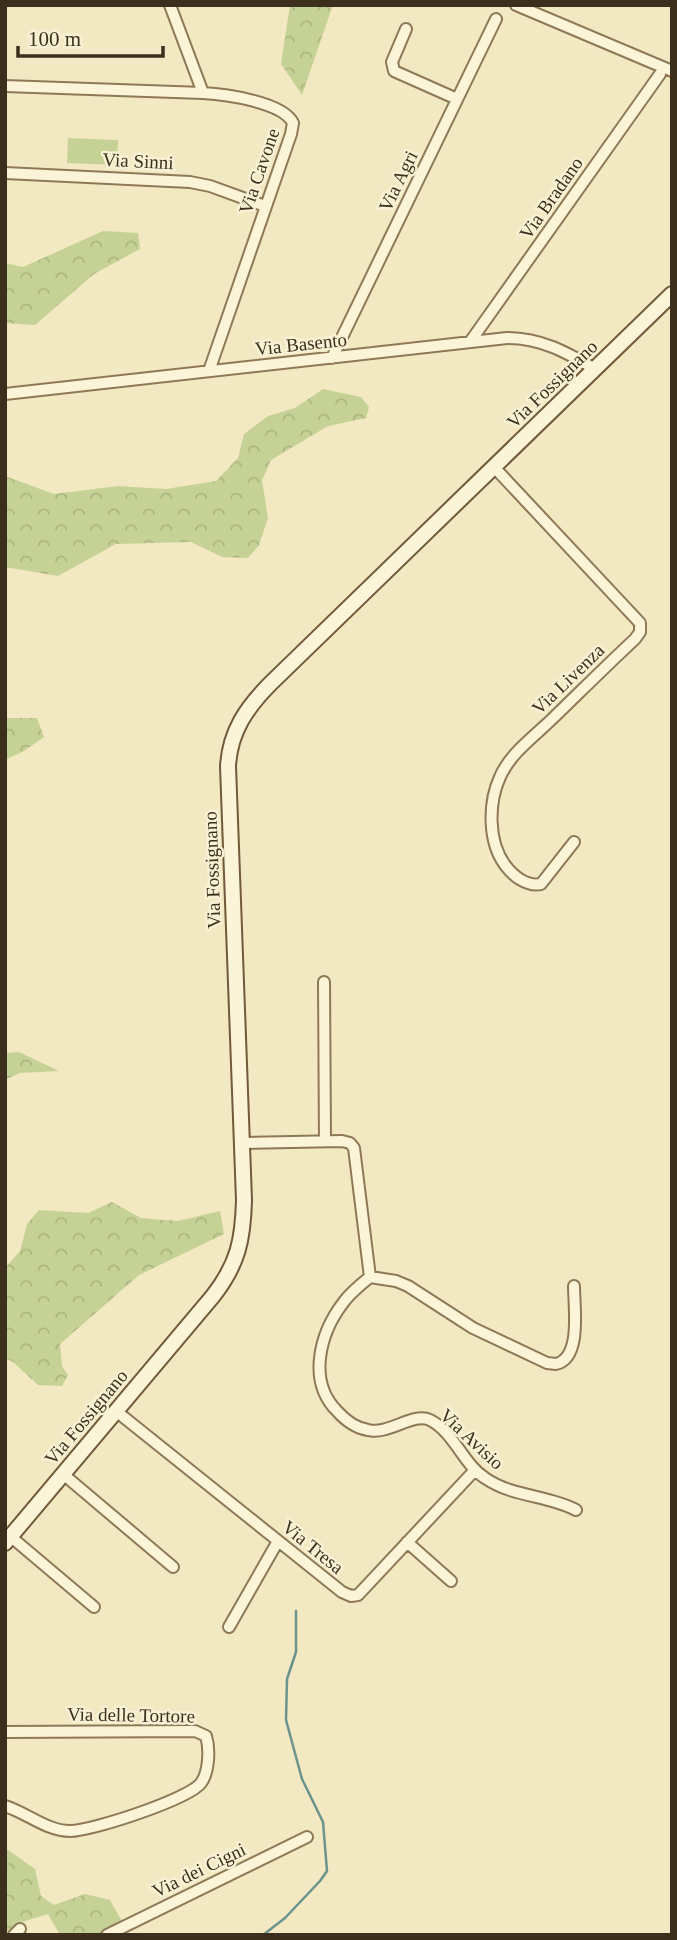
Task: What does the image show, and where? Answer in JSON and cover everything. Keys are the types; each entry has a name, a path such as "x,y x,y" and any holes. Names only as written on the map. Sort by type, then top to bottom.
{"street":[{"path":"5,86 203,93 170,5"},
{"path":"516,5 666,73"},
{"name":"Via Agri","path":"332,358 496,19"},
{"path":"406,29 392,62 394,71 457,99"},
{"name":"Via Bradano","path":"470,342 666,73"},
{"name":"Via Cavone","path":"203,93 241,98 280,111 290,118 292,131 209,372"},
{"name":"Via Sinni","path":"5,173 190,182 265,206"},
{"name":"Via Fossignano","path":"8,1539 213,1296 233,1267 239,1249 244,1216 228,766 235,731 248,708 263,691 672,294"},
{"name":"Via Basento","path":"5,394 507,338 533,340 562,350 595,369"},
{"name":"Via Livenza","path":"494,467 640,623 635,639 511,759 496,785 492,813 494,836 502,861 515,876 529,884 541,884 574,842"},
{"path":"324,982 324,1141"},
{"path":"242,1143 350,1143 355,1151 370,1277 403,1283 473,1328 544,1362 563,1362 573,1344 573,1286"},
{"name":"Via Avisio","path":"370,1277 341,1305 324,1344 318,1371 326,1397 342,1416 369,1431 389,1429 420,1418 431,1420 486,1479 503,1488 576,1510"},
{"name":"Via Tresa","path":"116,1411 342,1592 353,1596 358,1595 475,1470"},
{"path":"63,1475 173,1567"},
{"path":"8,1539 94,1607"},
{"path":"229,1627 278,1541"},
{"path":"407,1542 451,1581"},
{"name":"Via delle Tortore","path":"5,1732 195,1731 206,1736 208,1745 206,1773 195,1789 121,1818 78,1830 64,1830 5,1806"},
{"name":"Via dei Cigni","path":"107,1935 307,1837"}],"green space":[{"path":"290,5 333,5 302,95 281,64"},
{"path":"68,138 118,140 117,165 67,163"},
{"path":"103,231 138,233 140,249 94,274 35,325 5,323 5,263 23,267"},
{"path":"323,389 361,397 369,407 366,418 328,426 271,460 262,480 268,518 259,545 248,558 222,557 191,542 116,544 58,576 5,567 5,476 54,494 118,486 166,489 216,481 238,458 244,434 268,416 295,408"},
{"path":"5,718 37,718 44,737 5,760"},
{"path":"19,1052 59,1071 20,1073 5,1080 5,1053"},
{"path":"112,1202 141,1218 178,1221 220,1211 224,1234 139,1275 60,1344 62,1366 68,1375 62,1386 38,1385 5,1358 5,1268 20,1251 27,1224 39,1210 88,1213"},
{"path":"8,1850 35,1869 41,1896 54,1905 85,1894 110,1900 123,1923 100,1935 60,1935 48,1914 19,1923 5,1933 5,1851"}],"waterway":[{"path":"263,1935 285,1918 327,1871 323,1822 302,1779 286,1720 287,1679 296,1652 296,1611"}]}
